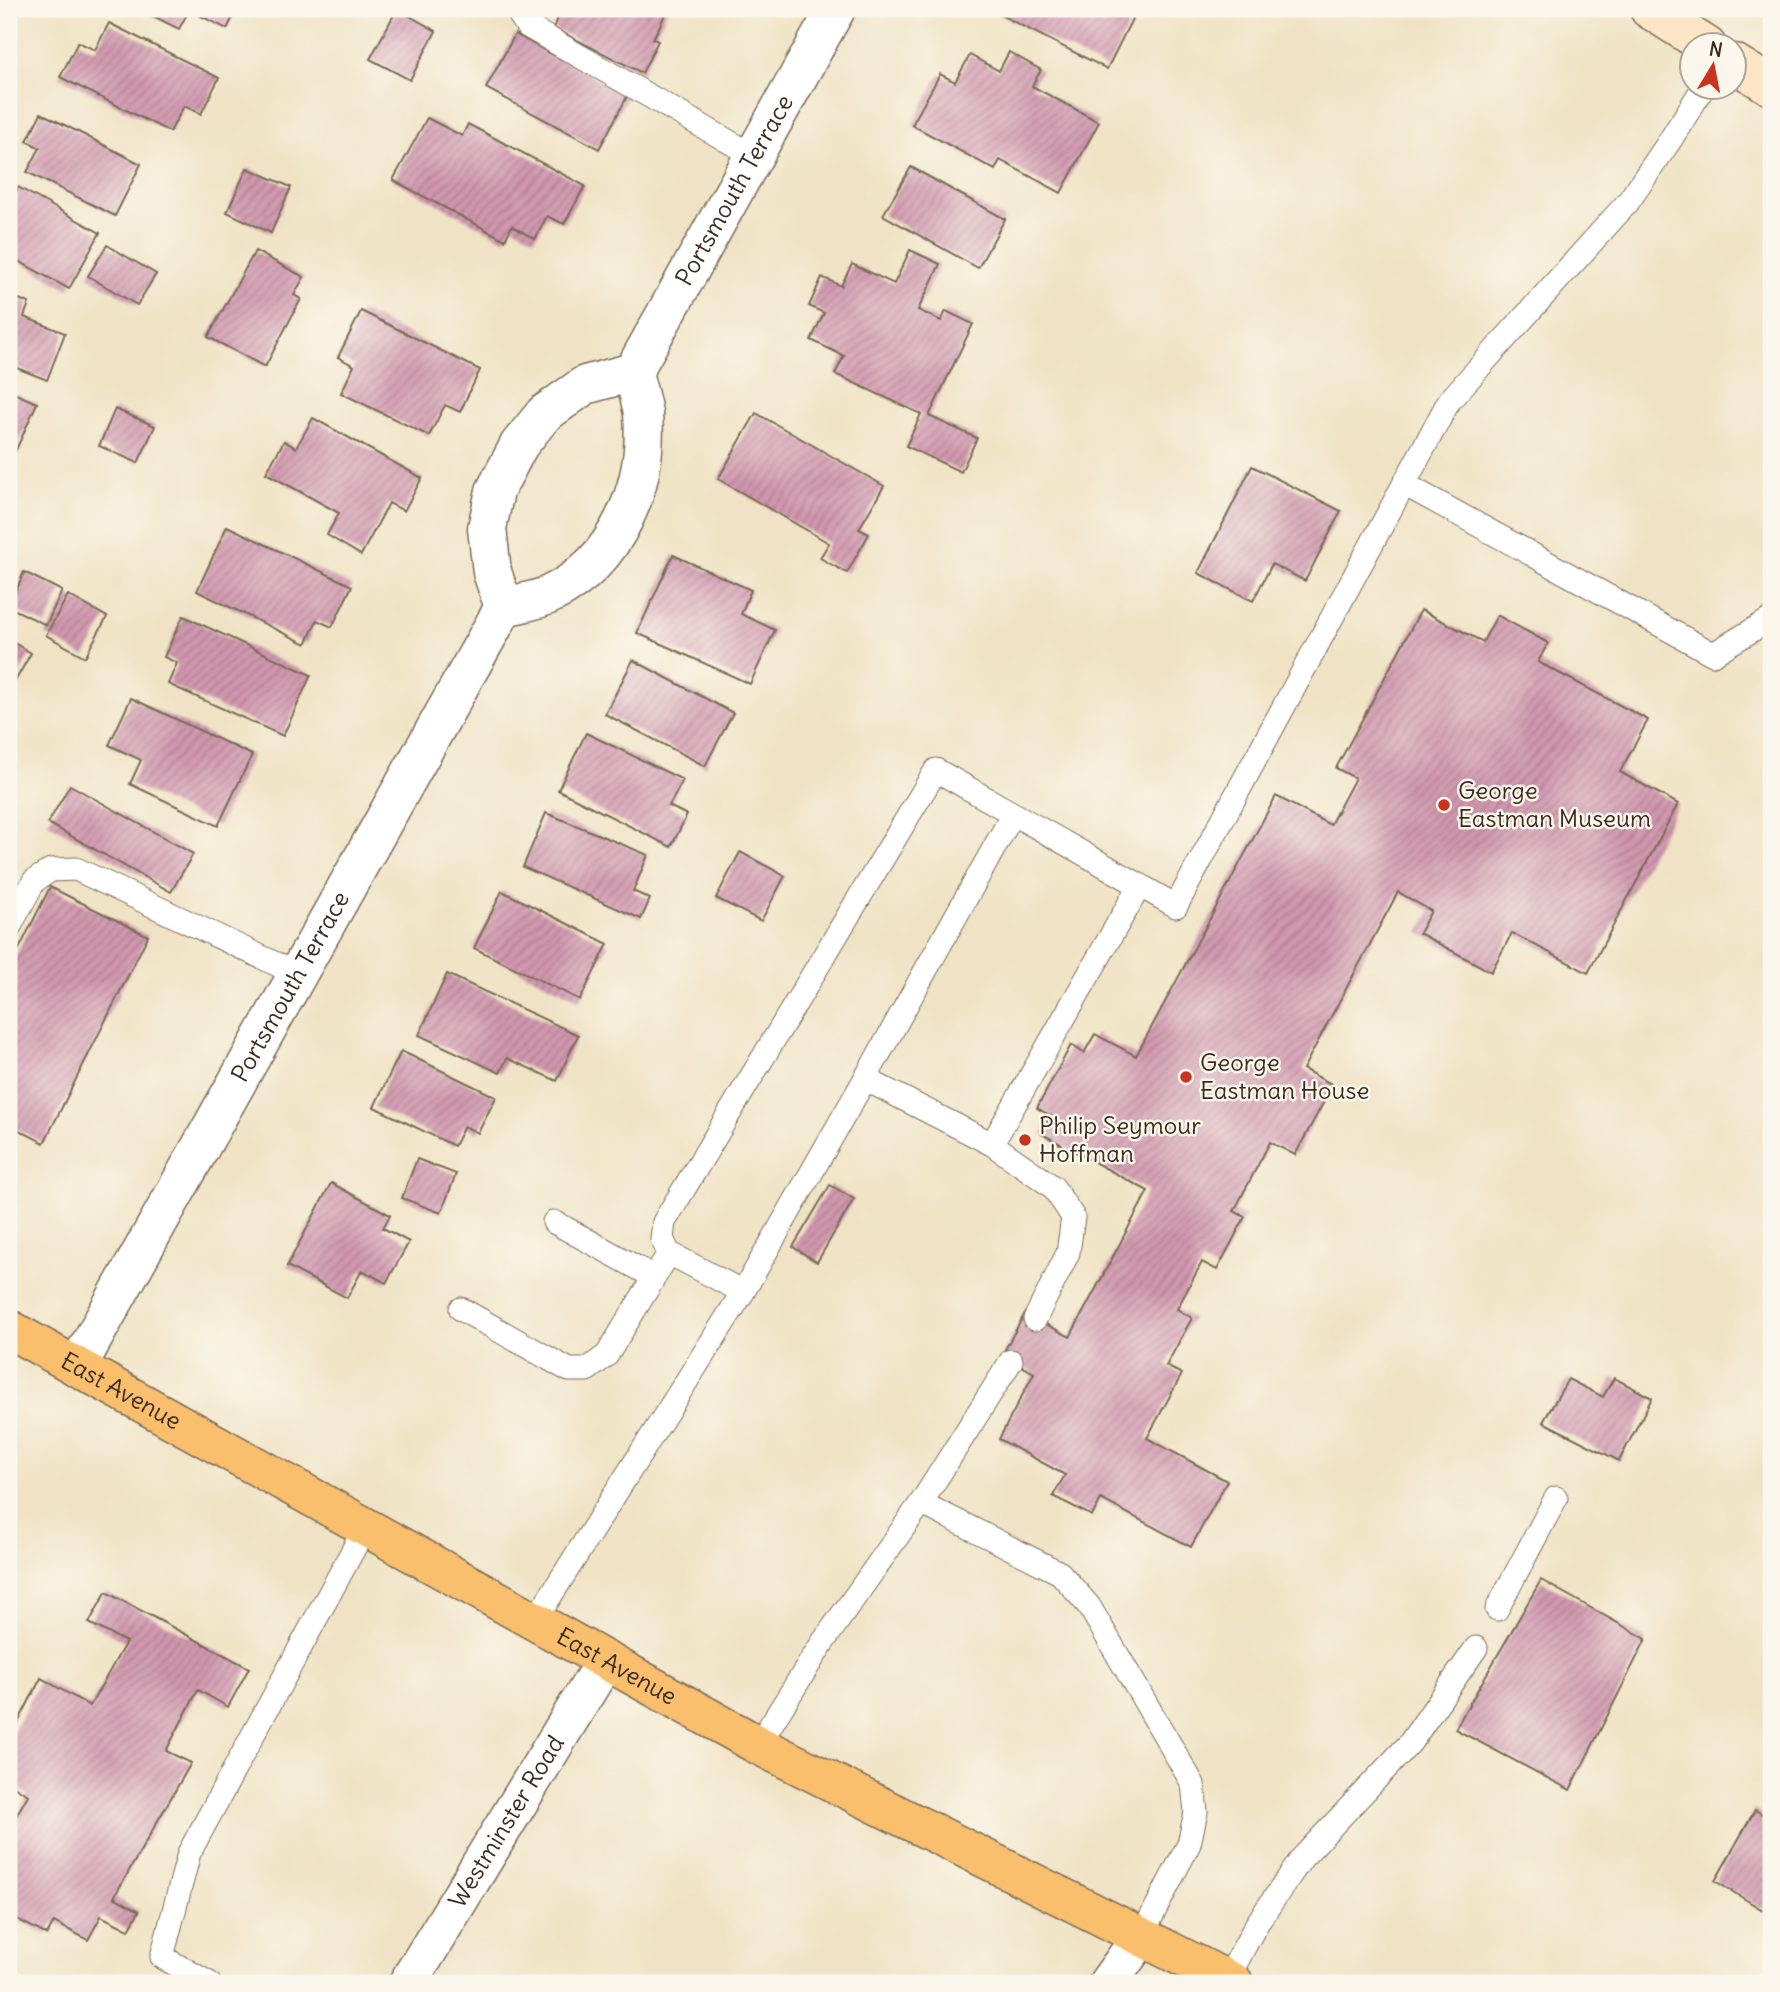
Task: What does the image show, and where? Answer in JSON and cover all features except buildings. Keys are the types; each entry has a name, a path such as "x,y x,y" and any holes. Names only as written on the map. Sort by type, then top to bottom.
{"main road":[{"path":"1649,9 1685,32"},
{"path":"1748,72 1771,86"},
{"name":"East Avenue","path":"9,1329 758,1745 1231,1981"}],"street":[{"name":"Portsmouth Terrace","path":"633,372 836,9"},
{"path":"633,372 643,413 643,457 631,503 614,541 582,575 549,596 504,607 492,572 486,528 495,491 519,445 544,414 585,385 633,372"},
{"name":"Portsmouth Terrace","path":"77,1367 504,607"},
{"name":"Westminster Road","path":"408,1983 606,1661"},
{"path":"1108,1983 1141,1937"}],"lane":[{"path":"516,9 527,26 754,156"},
{"path":"743,1292 669,1253 662,1239 664,1222 936,770 1176,905 1448,401 1628,202 1694,102"},
{"path":"1404,484 1713,654 1771,619"},
{"path":"534,1622 743,1292 1013,814"},
{"path":"9,928 34,881 51,870 76,869 297,974"},
{"path":"992,1144 1140,885"},
{"path":"865,1079 992,1144 1053,1187 1073,1217 1068,1254 1035,1319"},
{"path":"554,1222 654,1277"},
{"path":"461,1309 569,1370 587,1370 607,1355 669,1253"},
{"path":"758,1745 823,1642 921,1503 1011,1361"},
{"path":"1497,1609 1556,1499"},
{"path":"921,1503 1060,1573 1088,1606 1193,1784 1196,1812 1189,1844 1141,1937"},
{"path":"209,1983 162,1957 188,1853 365,1528"},
{"path":"1231,1981 1256,1925 1302,1858 1410,1743 1476,1648"}],"place":[{"name":"George Eastman Museum","path":"1444,805"},
{"name":"George Eastman House","path":"1186,1077"},
{"name":"Philip Seymour Hoffman","path":"1025,1140"}]}
